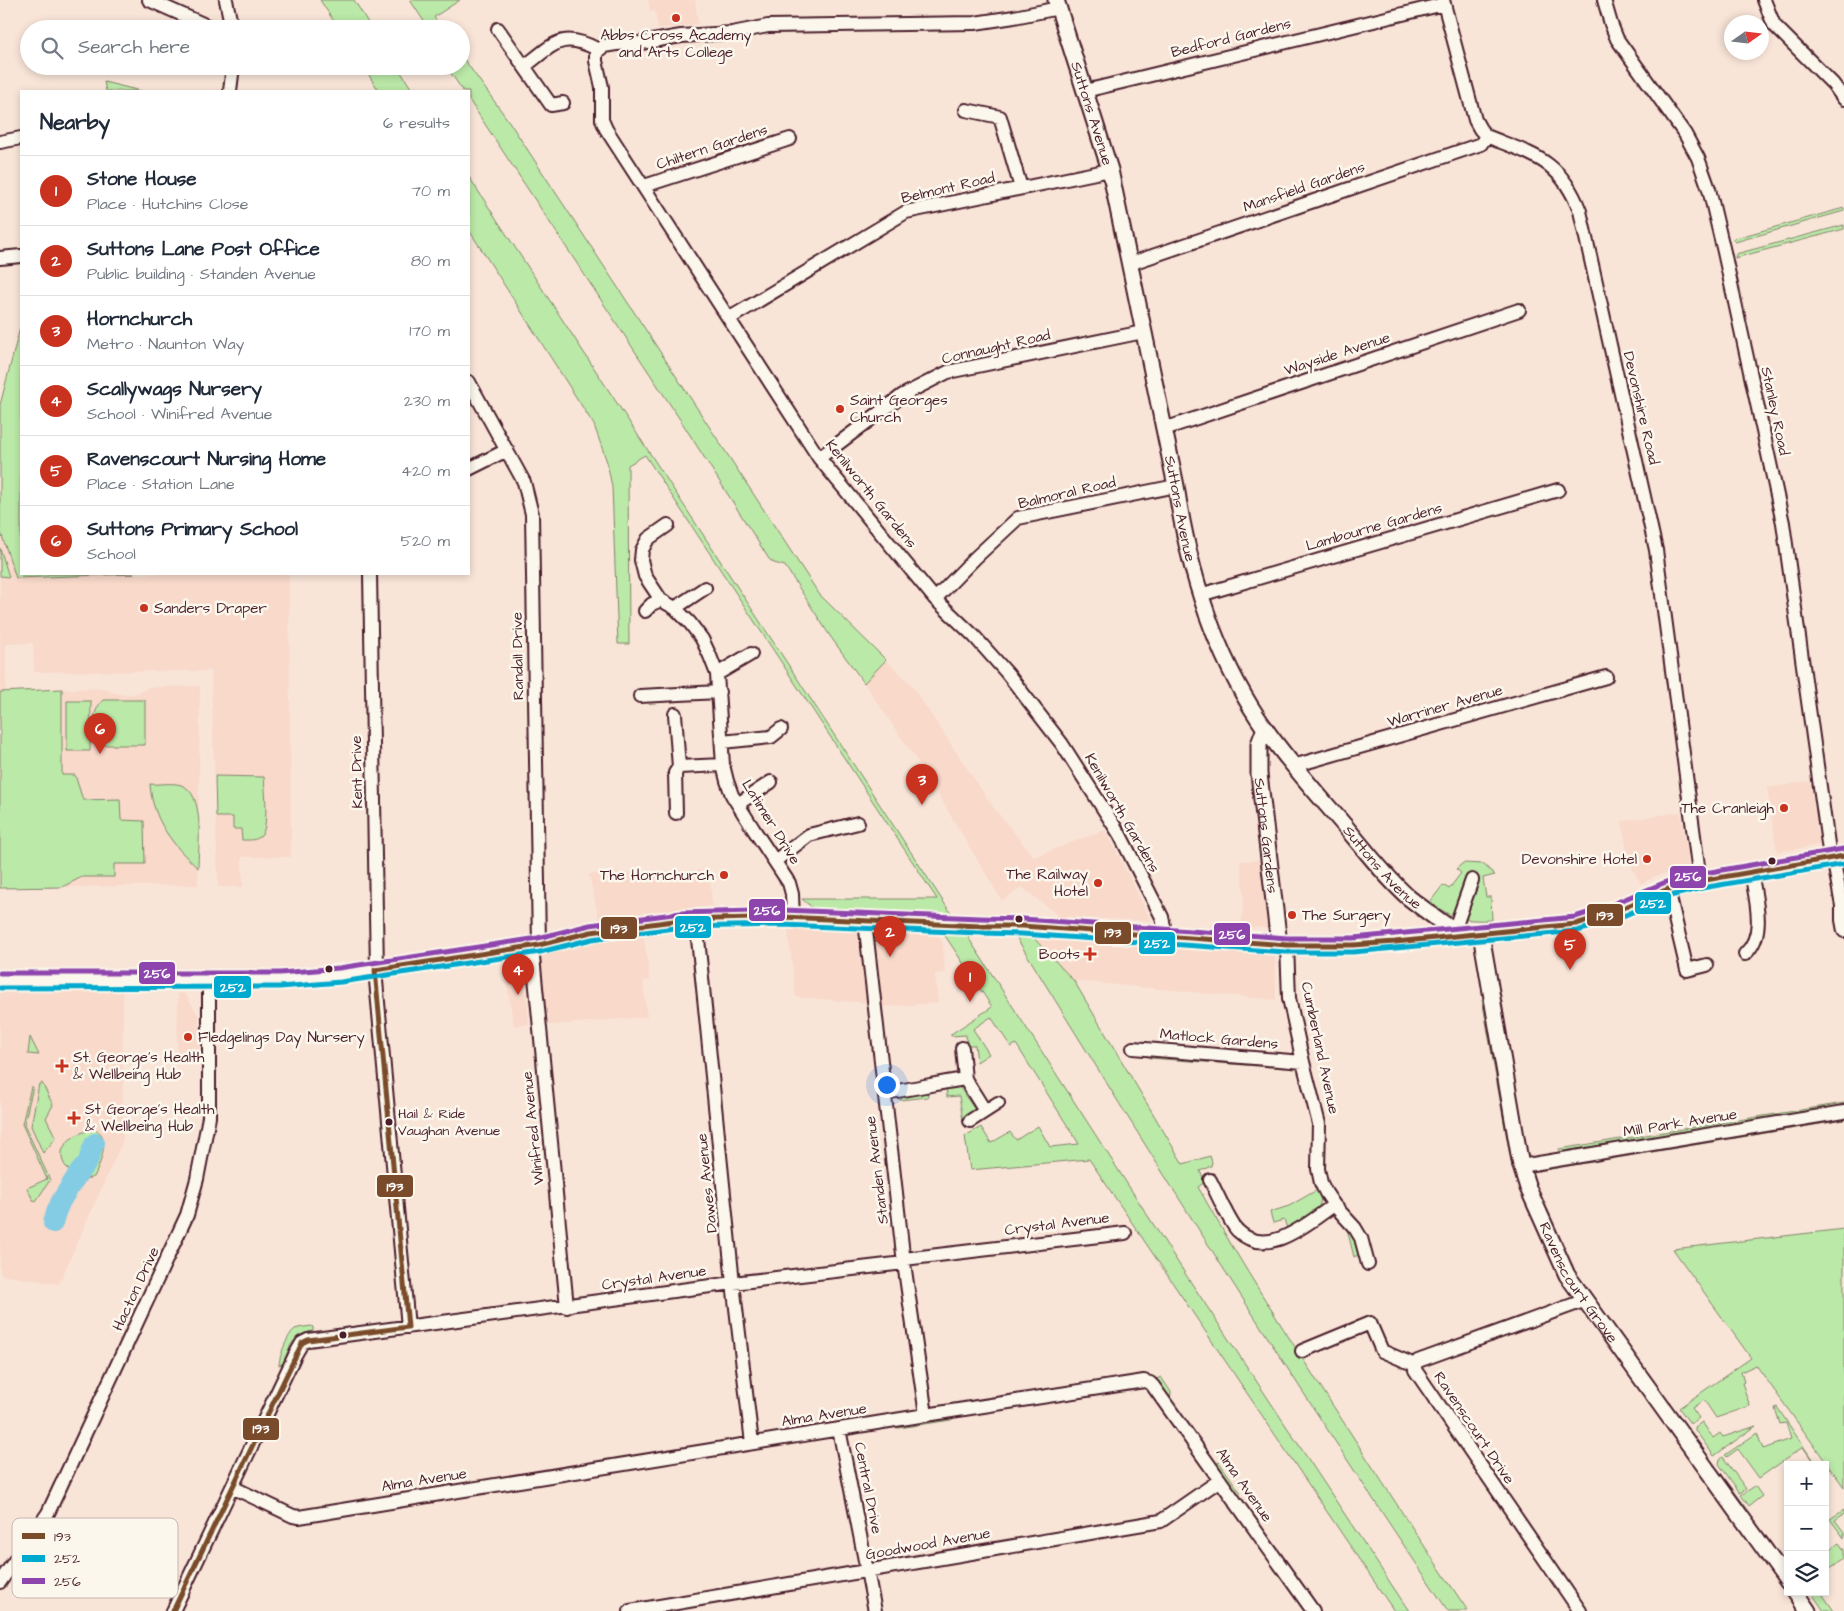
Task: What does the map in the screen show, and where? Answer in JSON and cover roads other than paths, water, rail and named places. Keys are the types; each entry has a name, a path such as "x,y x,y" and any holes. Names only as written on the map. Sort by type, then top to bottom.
{"street":[{"path":"149,0 194,20"},
{"path":"226,0 230,20"},
{"name":"Stanley Road","path":"1604,0 1610,24 1618,39 1685,134 1698,158 1709,189 1783,523 1836,857 1844,931"},
{"path":"1764,0 1774,25 1833,84 1844,99"},
{"path":"1444,2 1475,120 1480,130 1486,136"},
{"name":"Bedford Gardens","path":"1085,91 1444,2"},
{"path":"524,66 550,47 564,40 580,40 599,50 604,46 616,44 640,44 680,36 732,33 768,26 975,23 1014,17 1058,4"},
{"name":"Suttons Avenue","path":"1058,4 1110,170 1180,512 1200,595 1211,627 1230,668 1265,728 1292,766 1407,896 1456,934"},
{"path":"498,29 551,105 563,104"},
{"name":"Kenilworth Gardens","path":"599,50 596,58 602,87 602,120 606,129 820,458 935,599 983,646 1035,708 1062,744 1120,836 1162,917 1166,936"},
{"path":"230,90 231,75"},
{"path":"966,110 1000,117 1021,188"},
{"name":"Mansfield Gardens","path":"1129,264 1481,144 1486,136"},
{"name":"Devonshire Road","path":"1486,136 1539,157 1554,168 1565,180 1574,195 1580,211 1656,550 1700,881"},
{"path":"0,142 20,138"},
{"name":"Chiltern Gardens","path":"644,186 790,139"},
{"name":"Belmont Road","path":"730,318 906,212 1110,170"},
{"path":"0,258 20,256"},
{"name":"Wayside Avenue","path":"1164,429 1519,310"},
{"name":"Connaught Road","path":"820,458 903,395 948,372 1143,332"},
{"name":"Randall Drive","path":"470,384 524,482 532,514 535,946"},
{"path":"470,468 507,450"},
{"name":"Balmoral Road","path":"935,599 1018,518 1176,486"},
{"name":"Lambourne Gardens","path":"1200,595 1558,490"},
{"name":"Latimer Drive","path":"668,525 648,539 642,550 641,560 645,576 661,600 675,608 702,639 717,674 723,764 726,781 738,804 791,885 793,918"},
{"name":"Kent Drive","path":"370,575 376,970 408,1327"},
{"path":"675,608 705,588"},
{"path":"645,611 652,604 661,600"},
{"path":"717,674 751,654"},
{"name":"Warriner Avenue","path":"1292,766 1606,677"},
{"path":"640,696 719,692"},
{"path":"675,714 679,767 675,773 676,813"},
{"name":"Suttons Gardens","path":"1265,728 1259,744 1259,774 1283,944"},
{"path":"722,742 771,737 781,729"},
{"path":"679,767 723,764"},
{"path":"738,804 771,782"},
{"path":"775,861 809,835 858,823"},
{"path":"0,980 280,980 376,970 535,946 591,932 696,919 793,918 933,922 980,926 1022,926 1283,944 1352,945 1576,924 1606,915 1668,890 1700,881 1836,857"},
{"path":"1745,954 1752,948 1758,931 1751,871"},
{"path":"1456,934 1472,880"},
{"path":"1668,890 1687,970 1707,965"},
{"name":"Dawes Avenue","path":"696,919 733,1283 752,1443"},
{"name":"Standen Avenue","path":"864,921 904,1261 926,1415"},
{"name":"Ravenscourt Grove","path":"1481,934 1521,1166 1528,1188 1567,1275 1784,1576"},
{"name":"Cumberland Avenue","path":"1283,944 1289,998 1319,1124 1318,1169 1326,1193 1361,1238 1368,1264"},
{"name":"Winifred Avenue","path":"535,946 567,1307"},
{"name":"Hacton Drive","path":"44,1518 187,1215 197,1179 209,1117 209,981"},
{"path":"962,1048 965,1079 985,1111"},
{"name":"Matlock Gardens","path":"1133,1048 1303,1062"},
{"path":"884,1092 921,1088 930,1084 965,1079"},
{"path":"970,1121 998,1103"},
{"name":"Mill Park Avenue","path":"1521,1166 1844,1112"},
{"path":"1210,1180 1237,1231 1247,1238 1258,1241 1273,1241 1285,1238 1334,1205"},
{"name":"Crystal Avenue","path":"232,1487 294,1355 302,1343 308,1340 1125,1232"},
{"name":"Ravenscourt Drive","path":"1580,1611 1415,1370 1414,1365 1418,1361 1586,1300"},
{"path":"1302,1351 1370,1323 1382,1351 1414,1365"},
{"name":"Alma Avenue","path":"232,1487 293,1516 299,1516 1144,1381 1153,1386 1309,1609"},
{"name":"Central Drive","path":"839,1429 875,1611"},
{"name":"Goodwood Avenue","path":"630,1611 1161,1520 1220,1480"},
{"path":"173,1611 232,1487"},
{"name":"Hacton Drive","path":"0,1582 12,1564"},
{"path":"1798,1596 1808,1611"}],"waterway":[{"path":"53,1223 60,1203 79,1172 87,1163 95,1143"}],"place":[{"name":"Abbs Cross Academy and Arts College","path":"676,18"},
{"name":"Saint Georges Church","path":"840,409"},
{"name":"Sanders Draper","path":"144,608"},
{"name":"Suttons Primary School","path":"100,754"},
{"name":"Hornchurch","path":"922,805"},
{"name":"The Cranleigh","path":"1784,808"},
{"name":"Devonshire Hotel","path":"1647,859"},
{"name":"The Hornchurch","path":"724,875"},
{"name":"The Railway Hotel","path":"1098,883"},
{"name":"The Surgery","path":"1292,915"},
{"name":"Boots","path":"1090,954"},
{"name":"Suttons Lane Post Office","path":"890,957"},
{"name":"Ravenscourt Nursing Home","path":"1570,970"},
{"name":"Scallywags Nursery","path":"518,995"},
{"name":"Stone House","path":"970,1002"},
{"name":"Fledgelings Day Nursery","path":"188,1037"},
{"name":"St. George's Health & Wellbeing Hub","path":"62,1066"},
{"name":"St George's Health & Wellbeing Hub","path":"74,1118"},
{"name":"Hail & Ride Vaughan Avenue","path":"389,1122"}]}
